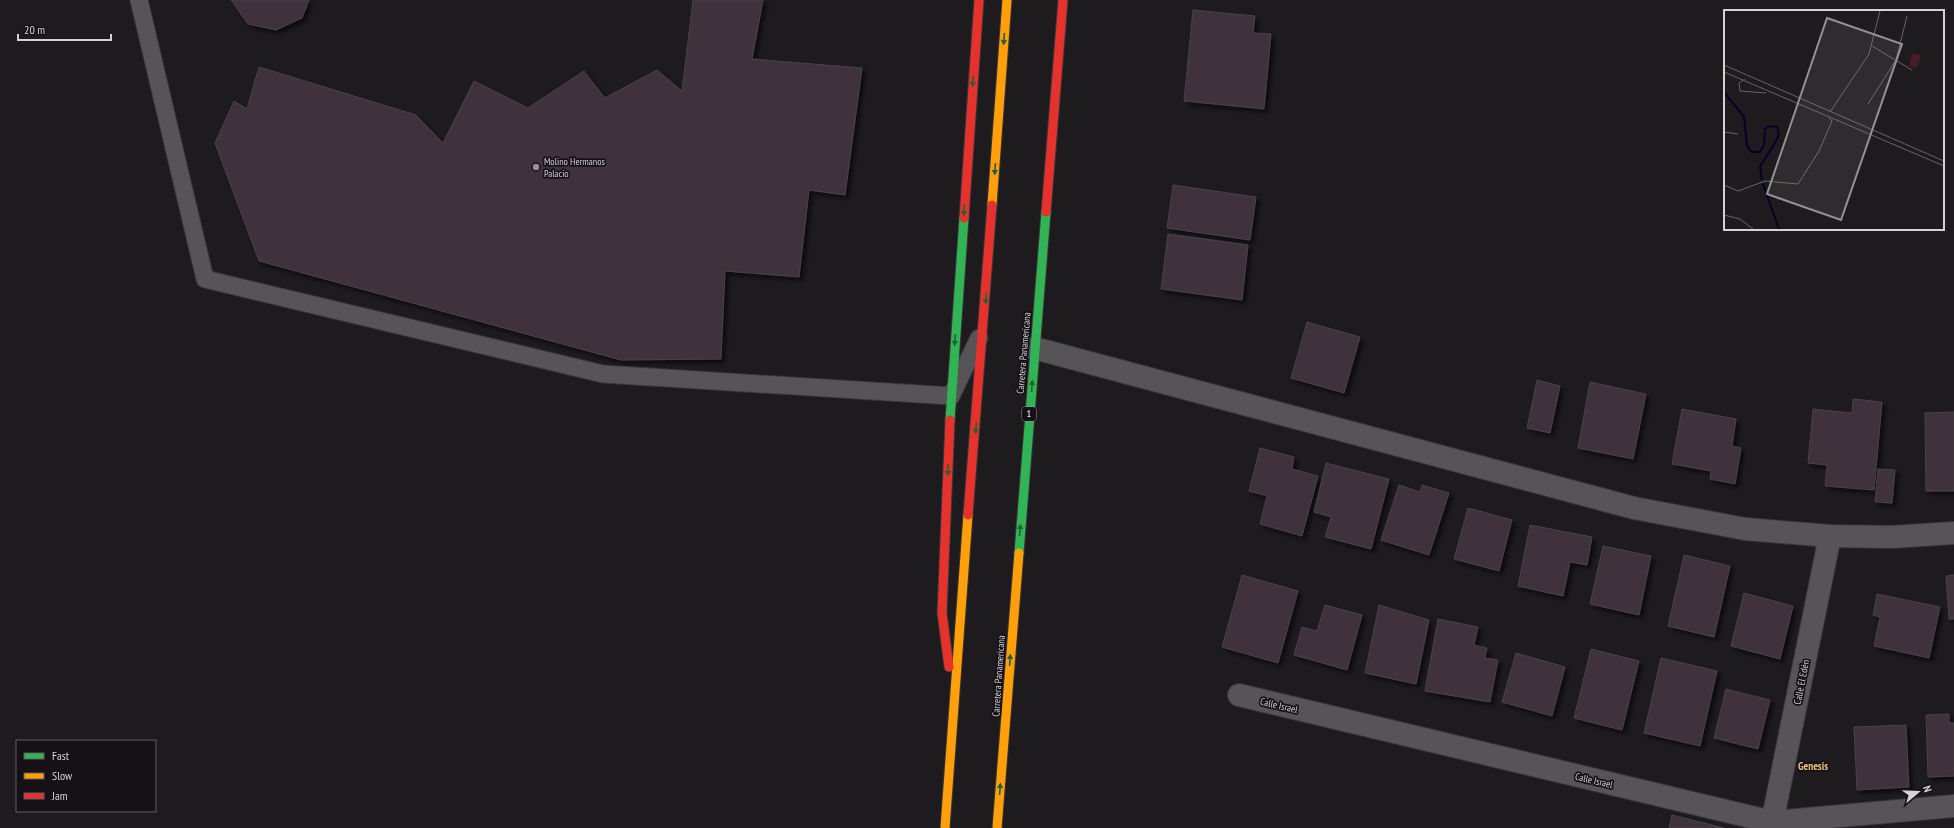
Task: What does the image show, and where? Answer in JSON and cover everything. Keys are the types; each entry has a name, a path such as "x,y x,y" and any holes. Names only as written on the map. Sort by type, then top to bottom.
{"highway":[{"path":"954,712 942,613 951,396 979,0"},
{"path":"945,828 984,329 1006,0"},
{"name":"Carretera Panamericana","path":"997,828 1034,348 1063,0"},
{"path":"1045,110 1050,164"}],"street":[{"path":"1034,348 1634,508 1745,529 1830,536 1891,537 1954,533"},
{"name":"Calle El Edén","path":"1772,825 1830,536"},
{"name":"Calle Israel","path":"1239,695 1772,825 1954,806"}],"lane":[{"path":"140,0 205,279 603,374 951,396 984,329"}],"building":[{"path":"231,0 309,0 302,18 276,30 248,24"},
{"name":"Molino Hermanos Palacio","path":"693,0 763,0 752,59 862,68 845,195 809,190 799,277 725,271 721,359 621,360 259,261 215,143 234,101 247,109 259,67 416,115 443,143 474,81 528,108 584,71 605,98 657,70 682,91"},
{"path":"1193,10 1255,16 1253,33 1271,34 1264,109 1184,101"},
{"path":"1173,185 1256,197 1250,240 1167,228"},
{"path":"1168,234 1248,245 1242,300 1161,289"},
{"path":"1307,322 1360,337 1344,393 1291,378"},
{"path":"1537,380 1560,386 1550,433 1527,428"},
{"path":"1590,382 1646,394 1633,459 1578,448"},
{"path":"1853,399 1882,402 1874,490 1825,486 1827,465 1808,463 1813,409 1852,413"},
{"path":"1682,409 1736,419 1732,446 1741,448 1735,484 1710,479 1711,471 1672,464"},
{"path":"1954,412 1954,491 1926,491 1925,413"},
{"path":"1260,448 1294,457 1292,469 1318,476 1302,536 1260,524 1267,496 1249,491"},
{"path":"1326,463 1389,479 1371,549 1325,537 1331,517 1314,512"},
{"path":"1878,469 1895,470 1892,503 1875,502"},
{"path":"1399,485 1420,492 1422,485 1449,493 1429,555 1381,540"},
{"path":"1468,508 1512,520 1499,571 1454,559"},
{"path":"1530,525 1592,537 1587,565 1570,562 1563,596 1518,586"},
{"path":"1603,546 1651,556 1639,615 1590,604"},
{"path":"1684,555 1730,566 1714,637 1668,626"},
{"path":"1242,575 1298,591 1278,663 1222,647"},
{"path":"1954,575 1954,619 1949,619 1946,576"},
{"path":"1744,593 1793,606 1780,659 1731,646"},
{"path":"1877,594 1940,607 1929,658 1874,646 1880,617 1873,615"},
{"path":"1325,605 1362,615 1347,670 1294,655 1302,627 1317,631"},
{"path":"1379,605 1429,620 1416,684 1365,673"},
{"path":"1438,619 1478,627 1474,645 1487,648 1485,658 1498,660 1490,702 1425,691"},
{"path":"1591,649 1639,661 1622,730 1574,718"},
{"path":"1516,653 1565,667 1552,716 1502,702"},
{"path":"1661,658 1717,671 1700,746 1644,733"},
{"path":"1726,689 1770,700 1758,749 1714,738"},
{"path":"1949,714 1949,723 1954,723 1954,776 1928,777 1926,715"},
{"path":"1906,725 1909,787 1857,790 1854,727"},
{"path":"1672,815 1724,828 1669,828"}],"traffic: fast":[{"path":"1019,553 1046,212"},
{"path":"950,420 964,218"}],"traffic: slow":[{"path":"992,205 1007,0"},
{"path":"945,828 968,515"},
{"path":"997,828 1019,553"}],"traffic: jam":[{"path":"964,218 979,0"},
{"path":"1046,212 1063,0"},
{"path":"968,515 992,205"},
{"path":"949,667 942,613 950,420"}],"place":[{"name":"Molino Hermanos Palacio","path":"536,167"}],"district":[{"name":"Genesis","path":"1813,766"}]}
